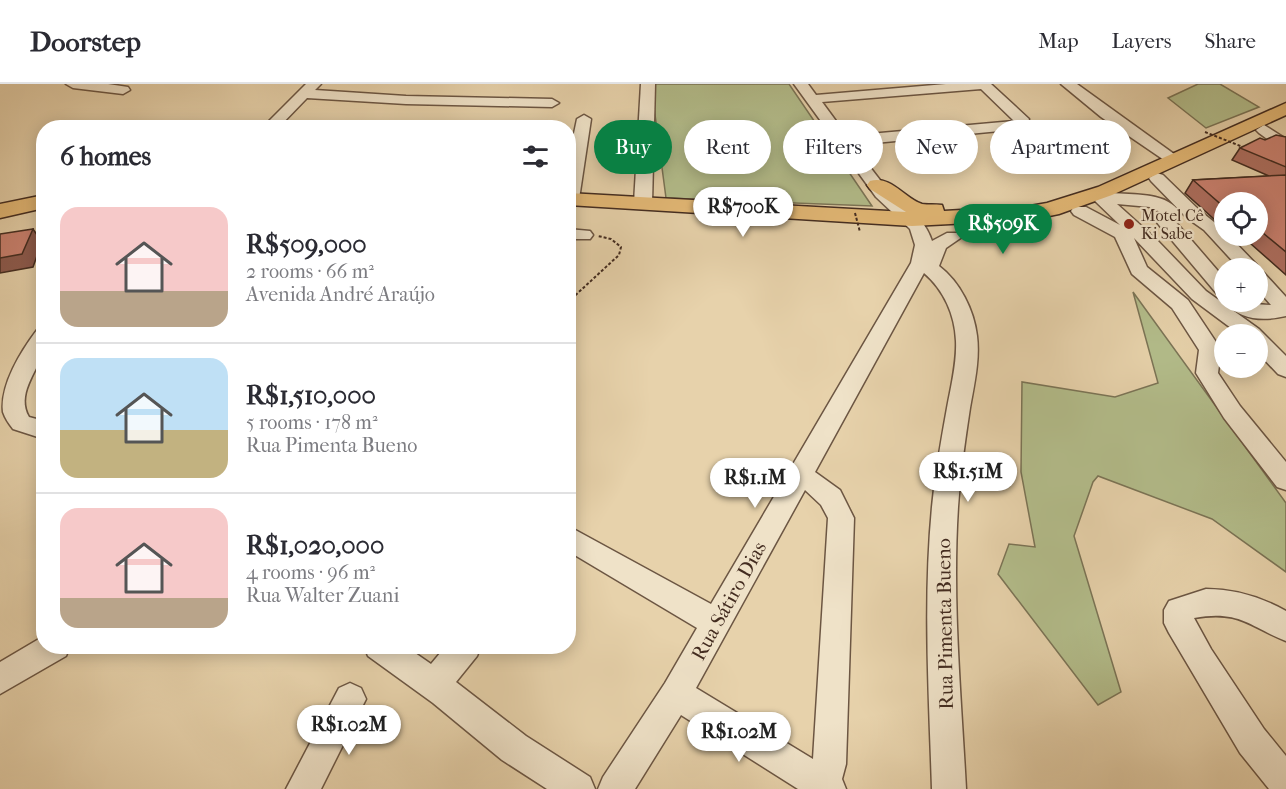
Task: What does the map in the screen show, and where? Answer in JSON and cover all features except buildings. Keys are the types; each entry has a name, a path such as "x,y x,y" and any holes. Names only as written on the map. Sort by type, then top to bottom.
{"main road":[{"path":"576,202 885,202 917,219 930,234 953,237 1019,234 1027,230 1034,217 1105,191 1286,108"},
{"path":"576,202 917,219 1002,209 1034,217 1062,217 1108,200 1286,119"},
{"path":"885,202 917,219"},
{"path":"0,211 36,203"},
{"path":"0,218 36,211"}],"street":[{"path":"73,84 123,90"},
{"path":"643,203 648,84"},
{"path":"801,84 828,120"},
{"path":"813,99 984,84 1022,119 1021,125 1016,127 883,138"},
{"path":"1075,86 1106,114 1173,159"},
{"path":"277,120 309,89 406,100 552,103"},
{"path":"576,163 584,119"},
{"path":"1264,130 1286,146"},
{"path":"865,174 885,202"},
{"path":"1157,178 1167,186 1168,210 1165,221 1214,278"},
{"path":"1108,200 1168,201 1208,224 1240,258"},
{"path":"1108,200 1130,232 1199,295 1238,324"},
{"path":"1080,211 1130,232"},
{"name":"Rua Sátiro Dias","path":"917,219 924,245 925,265"},
{"path":"1170,226 1208,224"},
{"path":"1130,232 1138,270 1181,305 1184,313 1214,348"},
{"name":"Rua Sátiro Dias","path":"615,789 676,694 799,476 925,265 938,245 953,237"},
{"name":"Rua Pimenta Bueno","path":"925,265 937,272 951,294 962,315 967,332 965,370 947,483 942,551 949,789"},
{"path":"1268,289 1282,305 1282,311 1268,311"},
{"path":"36,345 14,377 7,395 10,412 21,423 36,428"},
{"path":"1214,358 1207,373 1232,412 1286,480"},
{"path":"676,694 826,787 841,518 834,500 809,479 799,476"},
{"path":"576,542 716,623"},
{"path":"1286,627 1269,615 1253,608 1216,602 1191,604 1179,610 1179,622 1200,659 1252,741 1286,783"},
{"path":"0,679 42,654"},
{"path":"390,654 514,748 578,789"},
{"path":"433,685 459,654"},
{"path":"303,789 350,699"}],"path":[{"path":"1205,132 1243,147"},
{"path":"855,213 860,232"},
{"path":"576,235 611,239 621,247 619,255 576,295"}],"green space":[{"path":"651,84 789,84 813,120 783,120 783,174 850,174 872,206 666,198 663,174 672,174 672,120 656,120"},
{"path":"1198,84 1220,84 1259,107 1206,128 1168,98"},
{"path":"1133,292 1286,503 1286,572 1212,519 1098,476 1093,482 1074,536 1121,692 1098,705 998,574 1009,544 1035,547 1021,472 1022,382 1115,397 1158,383"}],"place":[{"name":"Motel Cê Ki Sabe","path":"1129,224"}]}
